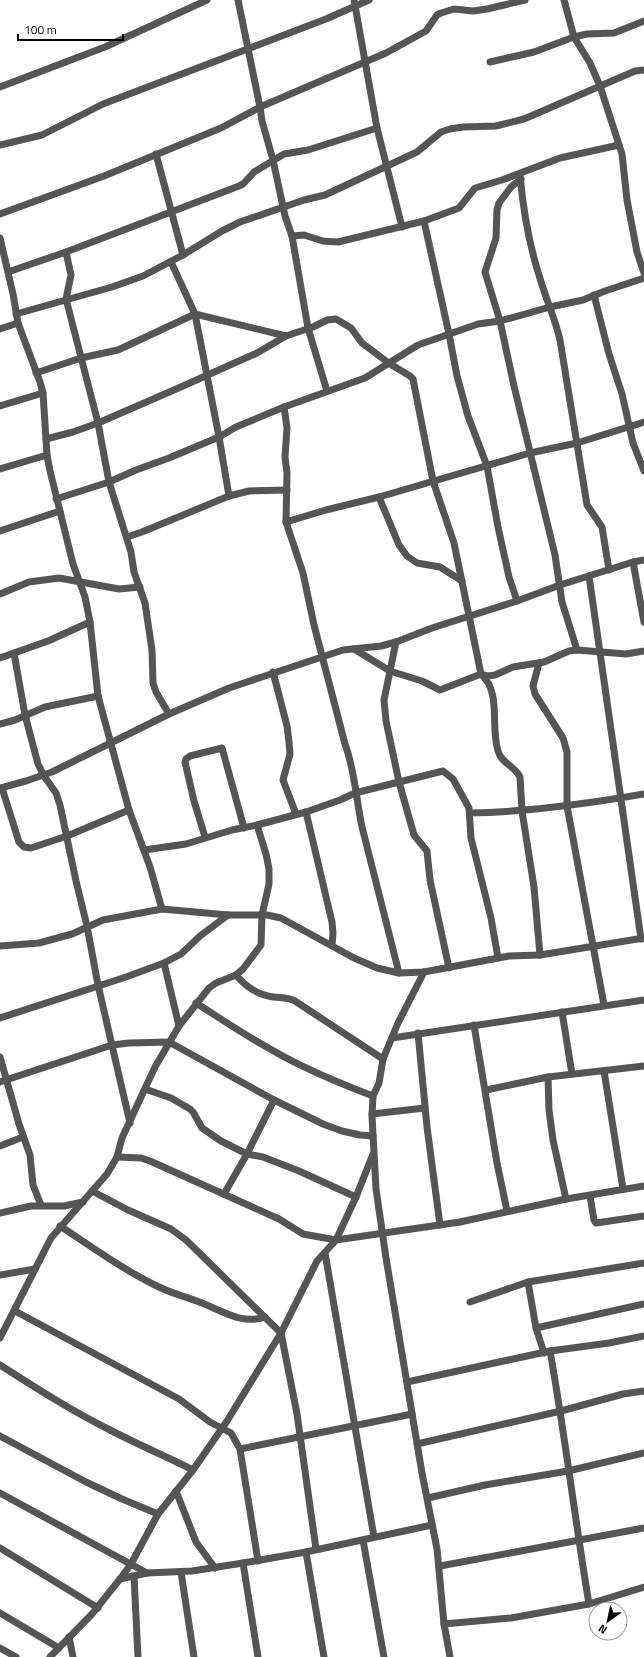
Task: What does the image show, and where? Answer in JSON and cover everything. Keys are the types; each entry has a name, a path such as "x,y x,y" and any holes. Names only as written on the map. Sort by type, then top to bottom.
{"street":[{"path":"0,87 105,48 207,0"},
{"path":"238,0 266,141 273,160 284,216 292,236 308,328 327,391"},
{"path":"0,145 42,135 102,104 248,49 355,3 369,0"},
{"path":"0,214 222,128 260,107 366,62 426,32 437,15 454,9 473,11 486,10 525,0"},
{"path":"564,0 574,37 590,64 600,86 619,145 624,166 627,200 634,237 644,273"},
{"path":"355,3 377,128 402,227"},
{"path":"490,62 534,52 574,37 587,34 614,33 644,20"},
{"path":"16,314 112,287 143,276 171,262 222,231 240,222 283,207 325,195 421,150 440,132 450,129 496,126 517,121 635,71 644,70"},
{"path":"8,272 66,252 239,186 243,184 254,172 284,154 308,150 377,128"},
{"path":"292,236 304,235 323,241 338,242 424,221 459,208 475,188 520,176 560,158 619,145"},
{"path":"156,154 183,255"},
{"path":"520,176 538,275 560,340 587,505 602,526 609,570"},
{"path":"520,176 499,203 497,210 496,238 485,272 500,321 555,555 562,602 578,650"},
{"path":"424,221 457,376 468,416 487,466 509,577 517,601"},
{"path":"0,238 18,323 43,393 47,455 56,499 73,564 85,597 90,622 98,696 129,810 150,866 162,909"},
{"path":"66,252 71,275 66,299 98,423 109,482 127,537 134,572 146,604 150,626 153,683 156,692 169,714"},
{"path":"171,262 195,314 229,496"},
{"path":"56,499 109,482 219,437 236,427 284,407 365,378 390,364 418,345 478,324 500,321 550,307 583,300 644,278"},
{"path":"594,295 609,354 622,394 633,443 644,471"},
{"path":"36,373 81,358 118,350 195,314 286,336"},
{"path":"46,439 73,432 98,423 257,354 286,336 327,320 336,319 351,328 362,343 413,379 433,481 454,543 481,674 487,680 492,693 495,708 494,737 498,753 504,761 517,771 520,777 522,812 534,887 540,955"},
{"path":"0,329 18,323"},
{"path":"0,406 43,393"},
{"path":"284,407 288,428 285,457 287,490 286,522 302,573 345,744 351,760 355,793 399,972"},
{"path":"286,522 326,510 379,497 530,453 577,443 644,422"},
{"path":"0,468 47,455"},
{"path":"127,537 229,496 249,491 287,490"},
{"path":"379,497 400,545 407,556 417,562 440,567 462,581"},
{"path":"0,531 60,511"},
{"path":"129,810 68,836 31,848 24,847 19,842 1,788 44,776 82,756 111,744 209,695 273,672 342,650 381,646 396,642 432,628 517,601 560,585 633,562 644,560"},
{"path":"633,562 644,622"},
{"path":"0,946 39,943 72,934 87,926 109,918 162,909 228,915 262,915 281,918 354,958 377,968 399,972 424,972 498,958 526,954 540,955 643,938 589,576"},
{"path":"0,594 29,582 40,579 58,578 119,589 140,587"},
{"path":"0,658 48,641 90,622"},
{"path":"396,642 384,700 386,721 399,782 414,834 426,851 430,880 449,968"},
{"path":"354,649 390,671 422,681 440,690 481,674 495,675 513,667 539,663 569,651 578,650 626,654 644,651"},
{"path":"14,653 25,715 38,764 44,776 56,793 68,836 98,985 130,1123"},
{"path":"539,663 534,686 535,694 563,738 567,752 567,806 604,1005"},
{"path":"273,672 287,726 289,742 290,754 283,780 296,814"},
{"path":"0,724 15,720 45,707 98,696"},
{"path":"206,837 194,802 185,762 190,756 208,751 222,748 244,828"},
{"path":"144,850 186,844 206,837 306,812 355,793 443,771 453,779 467,804 470,813 472,838 491,918 498,958"},
{"path":"470,813 522,812 644,794"},
{"path":"306,812 332,922 334,934 332,946"},
{"path":"0,1338 52,1238 60,1226 107,1174 117,1157 120,1144 154,1067 179,1026 209,988 216,983 236,975 243,969 260,945 262,915 269,884 269,870 266,854 257,825"},
{"path":"0,1018 164,963 187,949 200,936 228,915"},
{"path":"164,963 179,1026"},
{"path":"424,972 409,1000 383,1059 379,1083 374,1096 372,1114 376,1189 417,1444 440,1566 444,1624 450,1657"},
{"path":"236,975 245,985 254,991 295,1001 383,1059"},
{"path":"392,1038 644,1000"},
{"path":"196,1003 250,1038 288,1059 374,1096"},
{"path":"562,1012 572,1074"},
{"path":"474,1025 497,1163 508,1211"},
{"path":"418,1033 425,1108 440,1225"},
{"path":"0,1082 112,1045 169,1042 274,1100 323,1124 342,1131 373,1136"},
{"path":"0,1056 8,1080 19,1124 30,1155 33,1185 41,1206"},
{"path":"486,1090 548,1077 644,1066"},
{"path":"604,1071 623,1189"},
{"path":"548,1077 549,1110 552,1133 566,1199"},
{"path":"145,1089 171,1098 190,1109 200,1126 221,1142 247,1154 263,1157 299,1171 356,1197"},
{"path":"224,1194 247,1154 274,1100"},
{"path":"372,1114 425,1108"},
{"path":"0,1146 24,1137"},
{"path":"50,1657 98,1608 120,1579 131,1564 158,1514 193,1470 223,1428 281,1333 317,1261 336,1240 356,1197 374,1152"},
{"path":"117,1157 141,1158 150,1161 279,1219 302,1234 336,1240 440,1225 566,1199 644,1186"},
{"path":"92,1191 128,1210 171,1229 203,1256 281,1333 297,1414 316,1549"},
{"path":"590,1196 594,1220 596,1223 644,1216"},
{"path":"0,1213 18,1208 64,1206 83,1202"},
{"path":"60,1226 141,1277 168,1291 200,1302 237,1318 257,1320 265,1317"},
{"path":"325,1253 374,1537"},
{"path":"470,1302 528,1282 644,1263"},
{"path":"0,1275 35,1269"},
{"path":"528,1282 536,1328 547,1352 561,1411 568,1471 589,1601"},
{"path":"536,1328 644,1304"},
{"path":"15,1311 167,1392 210,1422 231,1433 240,1449 258,1561"},
{"path":"407,1382 547,1352 609,1343 644,1336"},
{"path":"0,1365 111,1431 156,1451 193,1470"},
{"path":"417,1444 561,1411 623,1394 644,1391"},
{"path":"240,1449 412,1414"},
{"path":"0,1436 86,1482 158,1514"},
{"path":"428,1498 485,1485 568,1471 644,1453"},
{"path":"176,1491 196,1542 215,1568"},
{"path":"0,1493 147,1574"},
{"path":"120,1579 147,1574 181,1572 258,1561 432,1525"},
{"path":"440,1566 644,1528"},
{"path":"363,1540 384,1657"},
{"path":"0,1548 98,1608"},
{"path":"306,1552 324,1657"},
{"path":"243,1563 258,1657"},
{"path":"181,1572 194,1657"},
{"path":"134,1576 138,1657"},
{"path":"599,1601 644,1587"},
{"path":"444,1624 511,1618 588,1604"},
{"path":"0,1613 59,1648"},
{"path":"69,1637 73,1657"},
{"path":"0,1648 16,1657"}]}
